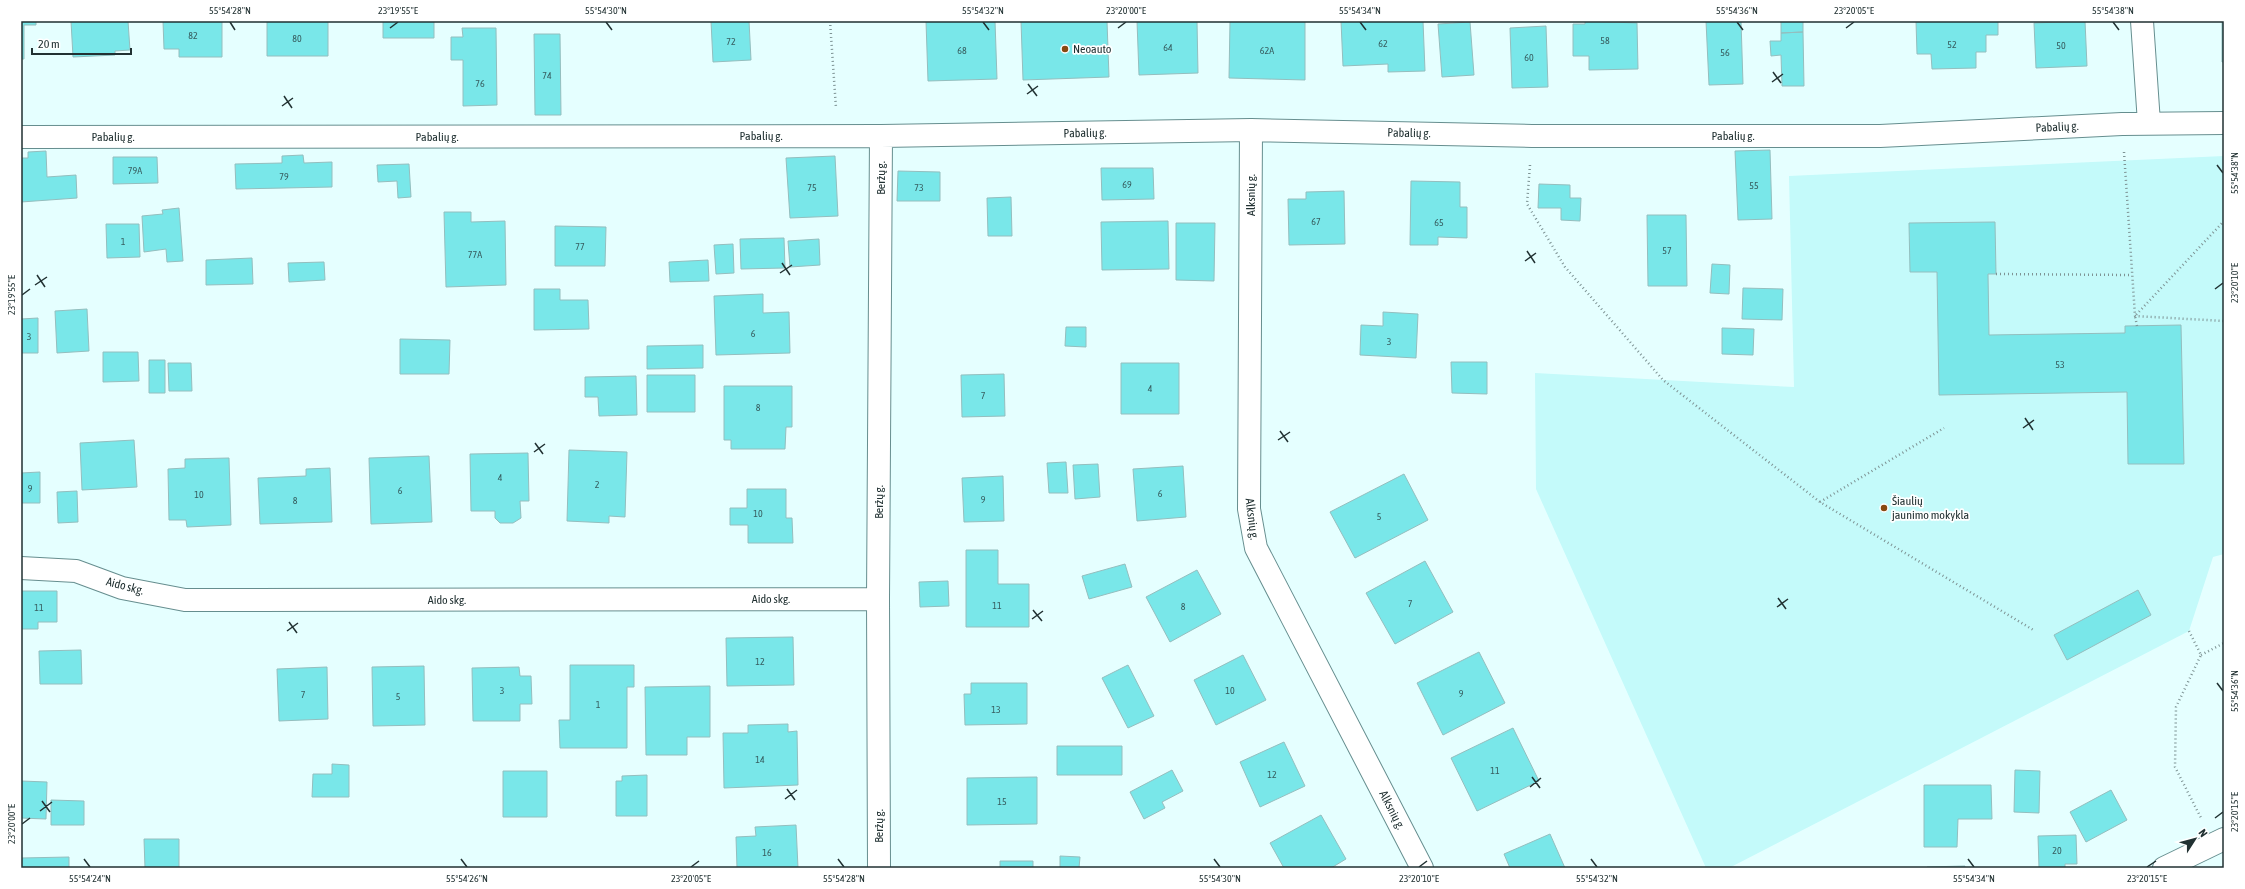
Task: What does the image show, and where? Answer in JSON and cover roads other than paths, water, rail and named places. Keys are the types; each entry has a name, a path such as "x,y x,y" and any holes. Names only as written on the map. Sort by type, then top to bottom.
{"street":[{"path":"2142,21 2149,123"},
{"name":"Pabalių g.","path":"21,137 881,136 1251,130 1532,136 1880,136 2122,124 2224,123"},
{"name":"Alksnių g.","path":"1251,130 1249,509 1256,548 1422,868"},
{"name":"Beržų g.","path":"879,868 878,599 881,136"},
{"name":"Aido skg.","path":"21,568 76,571 122,588 185,600 878,599"},
{"path":"2164,868 2219,841"}],"place":[{"name":"Neoauto","path":"1065,49"},
{"name":"Šiaulių jaunimo mokykla","path":"1884,508"}]}
